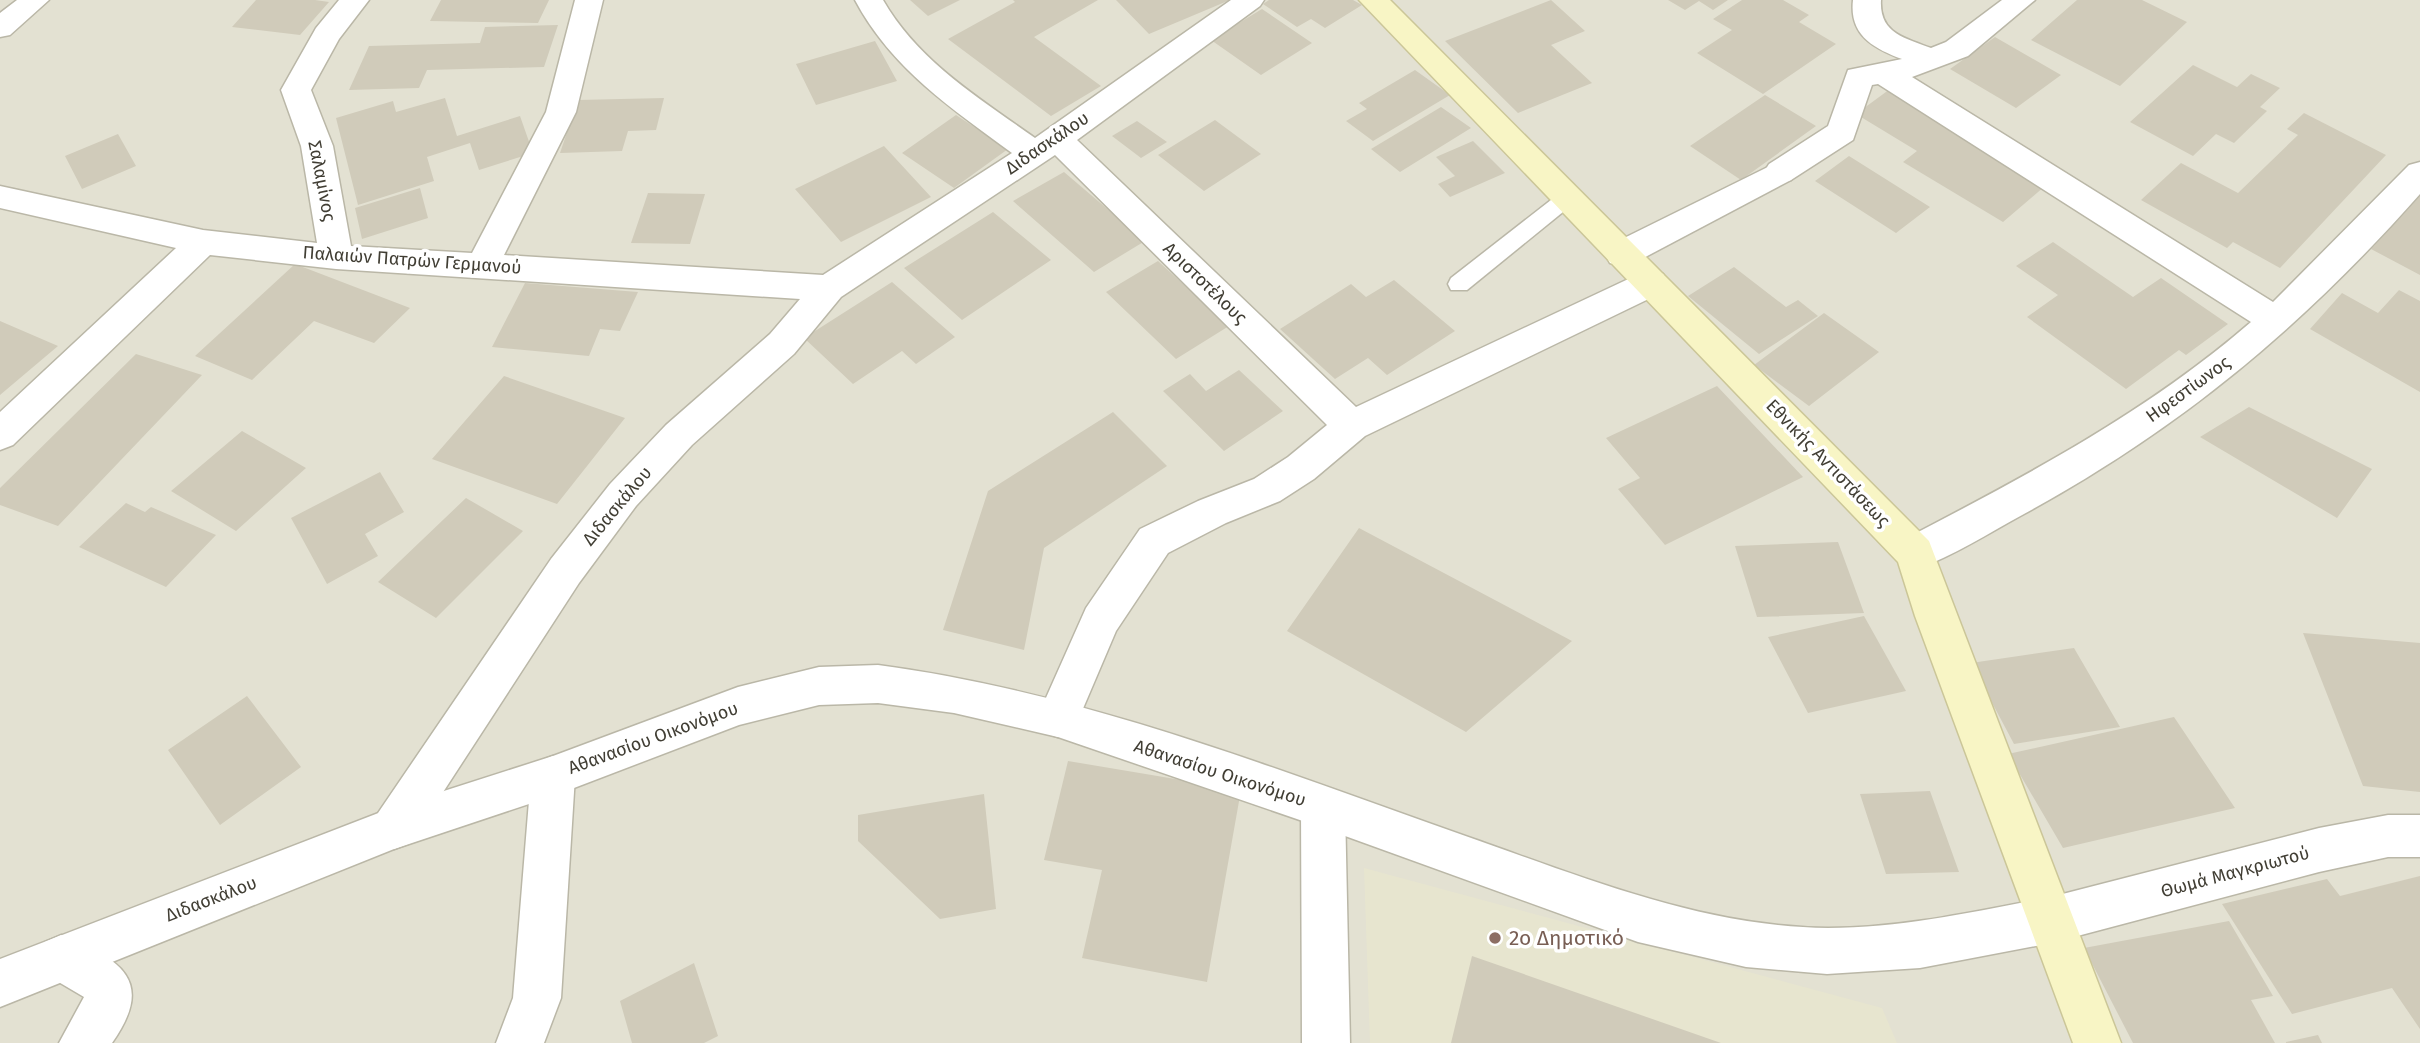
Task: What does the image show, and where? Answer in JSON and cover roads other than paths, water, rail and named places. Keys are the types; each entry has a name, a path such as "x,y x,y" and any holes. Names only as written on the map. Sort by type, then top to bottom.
{"main road":[{"name":"Εθνικής Αντιστάσεως","path":"1373,0 1915,553 1935,616 2098,1043"}],"street":[{"path":"0,28 35,0"},
{"name":"Σαλαμίνος","path":"336,257 317,146 296,90 326,35 355,0"},
{"path":"483,264 561,113 589,0"},
{"name":"Αριστοτέλους","path":"869,0 900,43 930,77 1045,145 1352,426"},
{"name":"Διδασκάλου","path":"0,983 394,828 565,571 623,495 679,435 782,344 829,288 1045,145 1250,0"},
{"path":"1867,0 1866,17 1878,32 1890,42 1932,60"},
{"path":"1622,254 1780,172 1842,132 1859,77 1932,60 1956,50 2021,0"},
{"path":"1883,73 2275,320"},
{"name":"Ηφεστίωνος","path":"1915,553 2057,477 2187,394 2275,320 2359,241 2420,173"},
{"name":"Παλαιών Πατρών Γερμανού","path":"0,197 203,242 336,257 483,264 829,288"},
{"path":"0,435 203,242"},
{"path":"1058,719 1100,621 1154,541 1212,512 1267,490 1301,468 1352,426 1651,283"},
{"name":"Αθανασίου Οικονόμου","path":"394,828 553,776 738,706 819,686 878,684 942,692 1058,719 1323,807 1638,919 1746,944 1827,951 1920,945 2051,920"},
{"path":"520,1043 537,998 553,776"},
{"path":"1323,807 1326,1043"},
{"name":"Θωμά Μαγκριωτού","path":"2051,920 2319,850 2388,836 2420,836"},
{"path":"61,958 109,986 105,1012 83,1043"}],"lane":[{"path":"1459,284 1567,198"}],"place":[{"name":"2ο Δημοτικό","path":"1495,938"}]}
